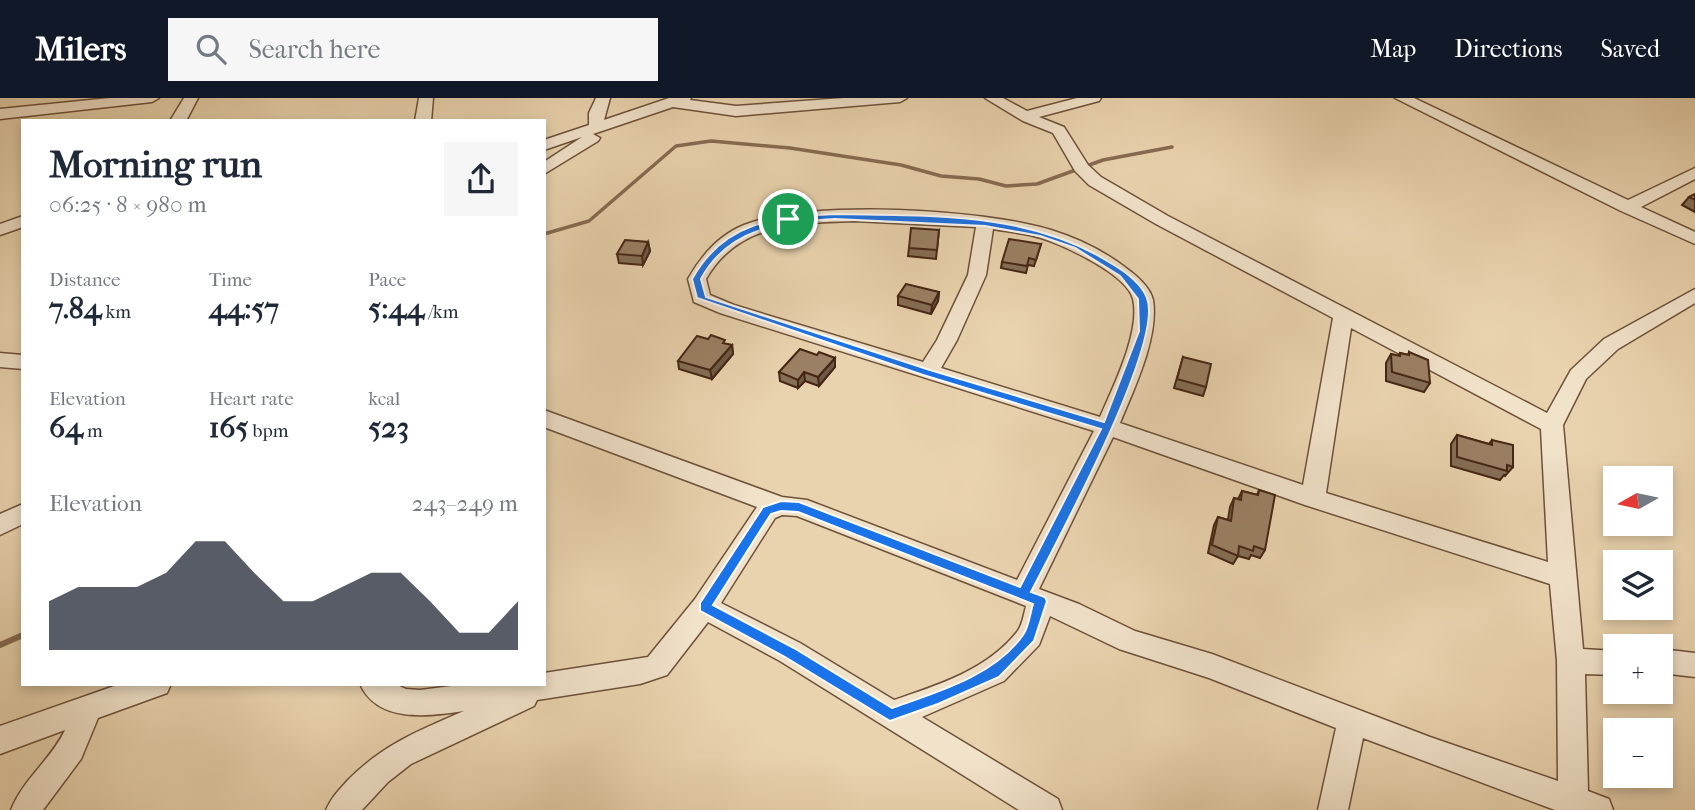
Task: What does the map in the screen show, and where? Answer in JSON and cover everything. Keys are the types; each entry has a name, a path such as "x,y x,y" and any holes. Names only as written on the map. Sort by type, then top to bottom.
{"street":[{"path":"0,114 152,98"},
{"path":"179,119 191,98"},
{"path":"423,119 426,98"},
{"path":"596,128 597,113 603,98"},
{"path":"546,144 636,115 671,99 736,111 901,98"},
{"path":"992,98 1059,130 1081,168 1094,181 1162,220 1552,425"},
{"path":"1025,116 1094,98"},
{"path":"1402,98 1695,239"},
{"path":"546,168 618,121"},
{"path":"1627,207 1695,173"},
{"path":"890,715 933,700 994,672 1030,637 1032,598 1108,427 1144,331 1143,299 1123,274 1078,246 1042,233 985,223 835,216 788,219 755,227 732,238 706,261 696,279 701,298 727,309 927,373 1108,427 1313,498 1562,577"},
{"path":"0,230 21,222"},
{"path":"927,373 947,340 977,275 985,223"},
{"path":"546,419 781,506 799,507 1070,612 1129,641 1212,666 1430,751 1586,806 1562,577 1552,425 1578,375 1611,344 1695,295"},
{"path":"1313,498 1343,316"},
{"path":"0,360 21,362"},
{"path":"376,686 388,697 407,704 545,687 640,672 657,666 704,607 767,511 781,506"},
{"path":"0,525 21,514"},
{"path":"704,607 790,653 1047,810"},
{"path":"1572,661 1603,662"},
{"path":"1673,662 1695,665"},
{"path":"0,740 152,686"},
{"path":"341,810 377,772 401,754 545,687"},
{"path":"26,810 36,791 64,760 78,738 86,710"},
{"path":"1333,810 1352,719"}],"building":[{"path":"911,228 939,230 937,250 909,248"},
{"path":"1009,239 1041,244 1036,260 1029,258 1027,266 1002,262"},
{"path":"625,240 648,242 642,256 617,254"},
{"path":"906,284 939,292 932,305 898,296"},
{"path":"711,335 732,345 710,370 678,361 697,336 708,339"},
{"path":"800,349 835,358 818,377 804,372 798,380 779,372"},
{"path":"1409,352 1428,360 1430,383 1392,372 1391,354 1409,355"},
{"path":"1183,357 1211,364 1206,387 1177,379"},
{"path":"1457,435 1492,445 1492,440 1513,445 1513,467 1507,465 1507,471 1457,457"},
{"path":"1259,490 1275,495 1265,550 1254,546 1253,551 1239,546 1238,556 1212,545 1218,517 1231,521 1234,498 1241,500 1242,491 1258,495"}],"waterway":[{"path":"546,233 589,221 676,146 711,141 790,148 901,165 941,176 979,179 1006,186 1037,184 1103,160 1172,147"},
{"path":"0,645 21,636"}],"route":[{"path":"788,219 755,227 732,238 706,261 696,279 701,298 727,309 927,373 1108,427 1065,511 1023,594 1041,601 1030,637 994,672 933,700 890,715 790,653 704,607 767,511 781,506 799,507 1023,594 1108,427 1144,331 1143,299 1123,274 1078,246 1042,233 985,223 913,218 835,216 788,219"}]}
